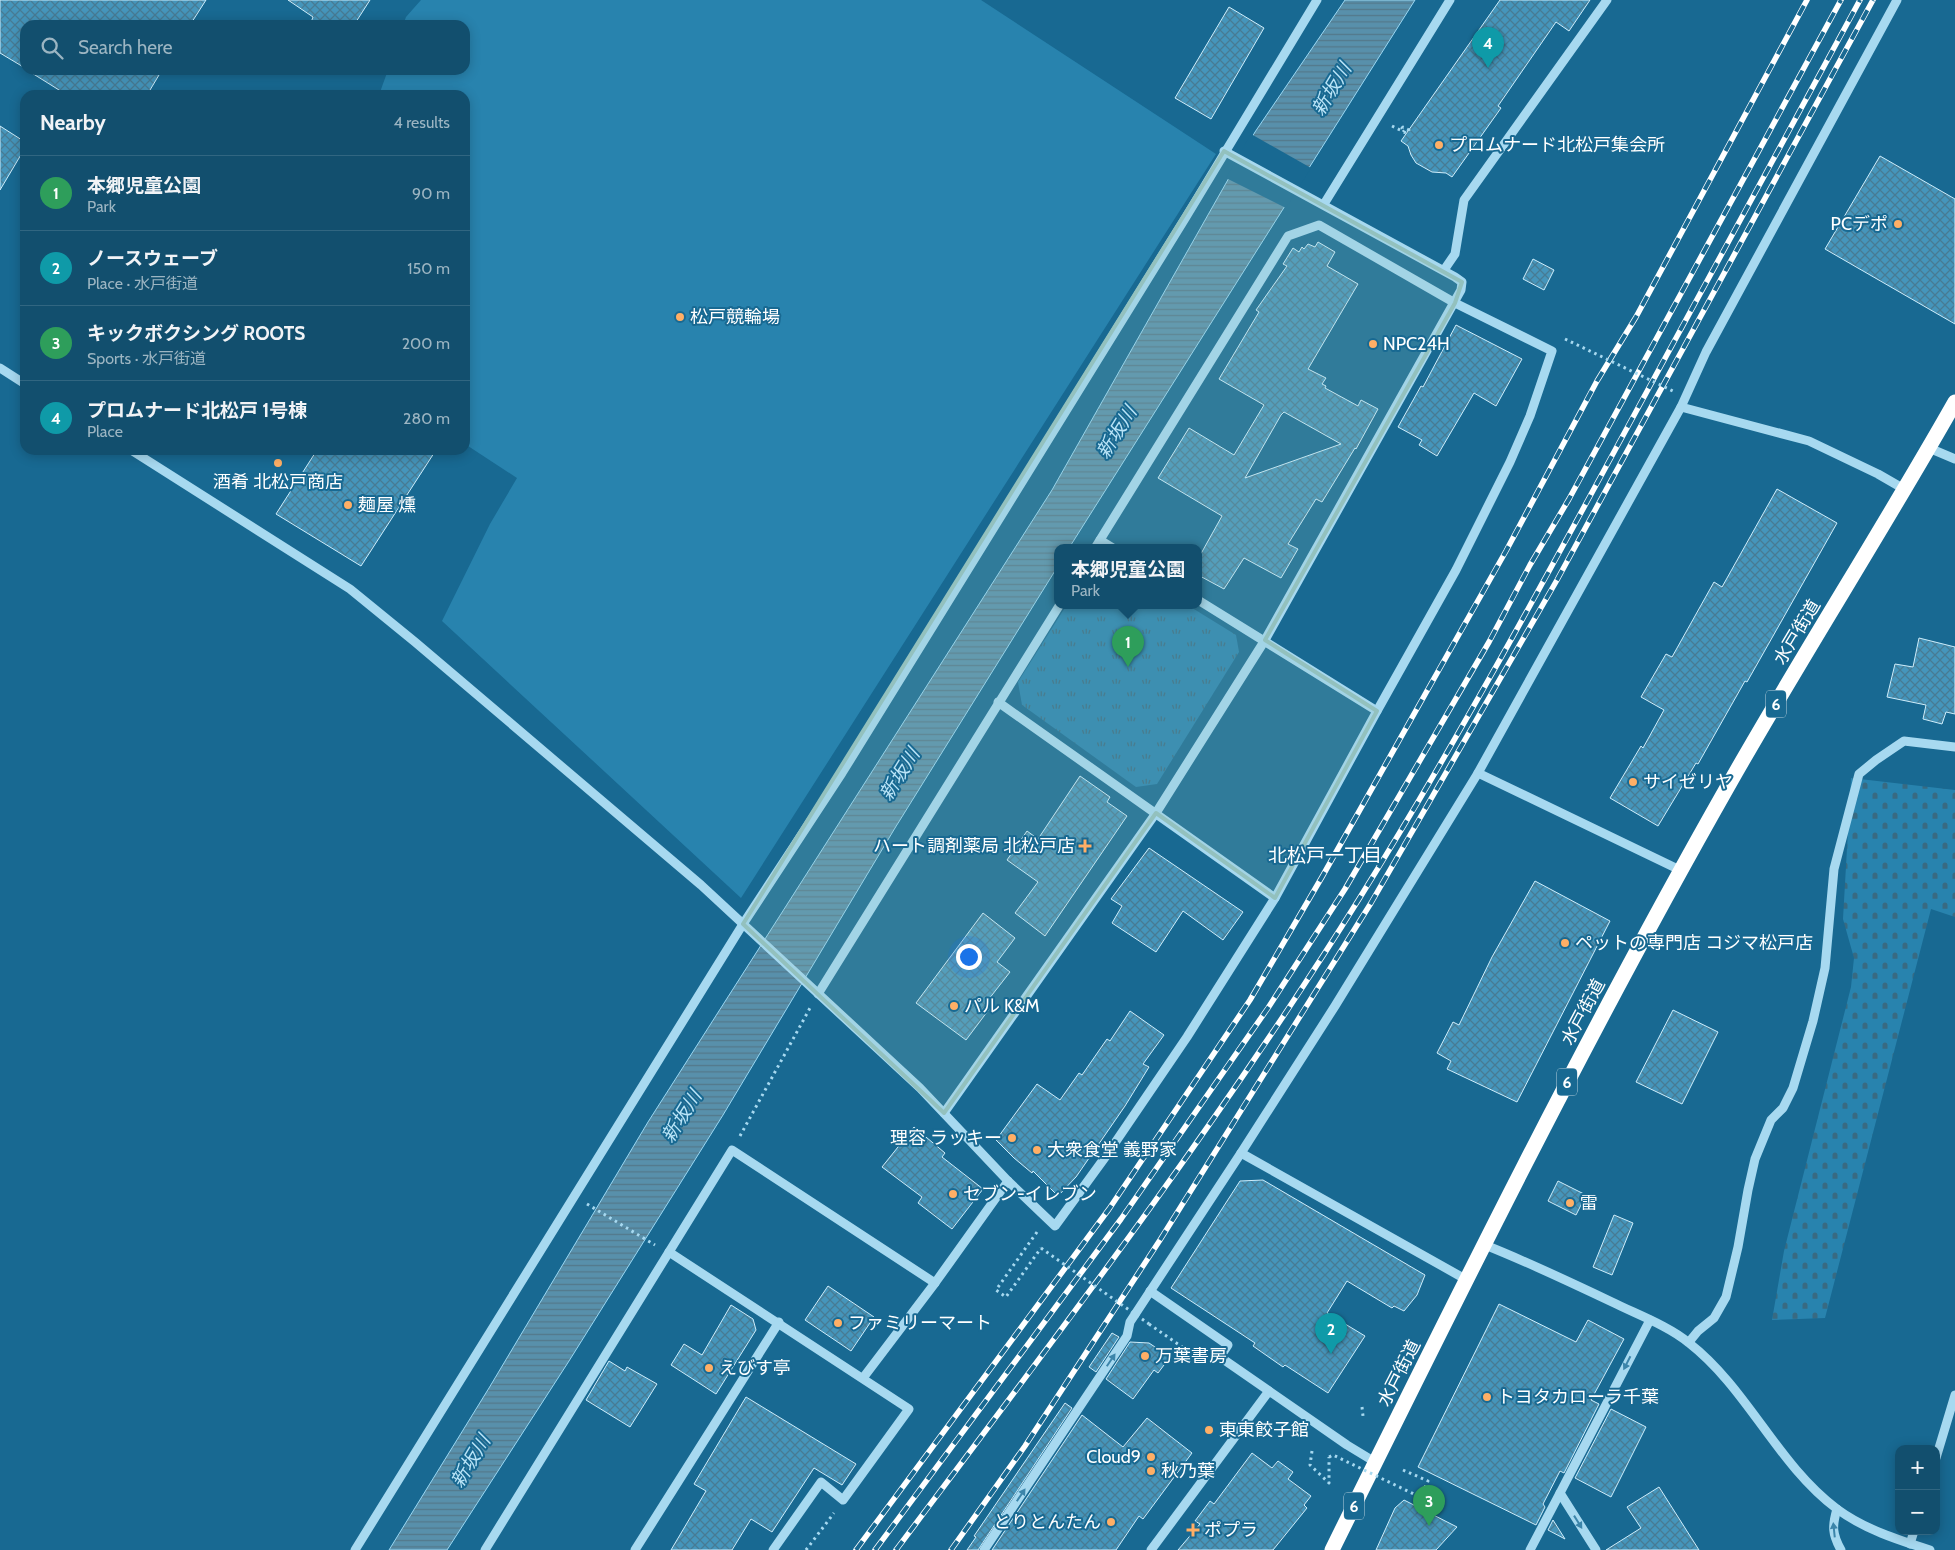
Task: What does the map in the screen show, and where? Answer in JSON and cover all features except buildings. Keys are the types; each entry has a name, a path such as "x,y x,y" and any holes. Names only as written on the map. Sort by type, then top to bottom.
{"highway":[{"name":"水戸街道","path":"1332,1550 1580,1058 1785,688 1955,402"}],"street":[{"path":"355,1550 743,924 842,774 1186,217 1224,151 1317,0"},
{"path":"1324,204 1450,0"},
{"path":"1444,270 1455,254 1464,200 1608,0"},
{"path":"984,1550 1128,1336 1130,1322 1335,1006 1478,773 1681,407 1706,352 1896,0"},
{"path":"944,1112 1156,813 1265,640 1461,290 1462,282 1444,270 1224,151"},
{"path":"139,455 350,589 415,642 679,866 743,924 944,1112 1008,1181 1055,1226 1106,1156 1187,1037 1275,898 1456,570 1510,462 1530,416 1552,351 1455,303 1320,225 1288,236 1098,544"},
{"path":"0,368 20,381"},
{"path":"1681,407 1809,441 1878,474 1904,489"},
{"path":"1929,448 1955,459"},
{"path":"1202,602 1377,711"},
{"path":"818,994 1057,609"},
{"path":"998,702 1275,898"},
{"path":"1688,1342 1714,1318 1726,1297 1755,1159 1771,1120 1783,1108 1796,1078 1813,1021 1825,968 1834,869 1858,774 1904,741 1955,747"},
{"path":"1478,773 1682,871"},
{"path":"485,1550 732,1150 935,1283"},
{"path":"1241,1153 1468,1280"},
{"path":"863,1378 935,1283 1008,1181"},
{"path":"1485,1244 1519,1258 1650,1320 1688,1342 1717,1368 1791,1462 1815,1490 1837,1509 1859,1522 1910,1544 1930,1550"},
{"path":"669,1252 779,1322 909,1409 843,1500 821,1482 773,1550"},
{"path":"1150,1291 1228,1345 1220,1357 1347,1445 1375,1462"},
{"path":"1530,1550 1650,1320"},
{"path":"635,1550 779,1322"},
{"path":"1151,1550 1269,1391"},
{"path":"1940,1445 1955,1395"},
{"path":"1560,1493 1596,1550"},
{"path":"1837,1509 1832,1525 1840,1550"},
{"path":"1910,1544 1913,1535"}],"path":[{"path":"1389,124 1403,132"},
{"path":"1565,339 1675,392"},
{"path":"732,1150 818,994"},
{"path":"585,1202 654,1244"},
{"path":"1033,1239 996,1290 1006,1297 1041,1248 1201,1360 1205,1354"},
{"path":"1362,1407 1363,1416"},
{"path":"1312,1451 1310,1465 1329,1483 1328,1457 1333,1455 1420,1497 1428,1481 1403,1470"},
{"path":"806,1550 838,1509"}],"highlighted area":[{"path":"1224,151 1462,282 1455,303 1265,640 1377,711 1275,898 1156,813 944,1113 743,924"}],"green space":[{"path":"421,0 981,0 1216,154 741,898 442,621 490,524 517,478 470,447 470,90 381,90 386,75 470,75 470,20 405,20"},
{"path":"1064,609 1194,609 1236,635 1239,652 1157,784 1136,787 1022,705 1018,682"},
{"path":"1851,778 1955,790 1955,917 1931,909 1825,1318 1772,1320 1784,1251 1851,987 1854,958 1843,919"}],"water":[{"name":"新坂川","path":"1345,0 1415,0 1072,544 1054,544 1054,572 895,828 723,1115 569,1361 447,1550 389,1550 489,1388 648,1122 1052,490 1255,132"}],"pier":[{"path":"1251,134 1311,168 1286,208 1226,178"}],"railway":[{"path":"856,1550 1109,1209 1250,1000 1322,877 1506,551 1597,381 1636,317 1807,0"},
{"path":"875,1550 1121,1219 1268,1008 1345,889 1489,642 1530,565 1569,499 1841,0"},
{"path":"896,1550 1076,1310 1193,1148 1250,1066 1359,899 1426,789 1521,621 1860,0"},
{"path":"951,1550 1025,1446 1160,1240 1371,903 1557,580 1873,0"}],"place":[{"name":"プロムナード北松戸 1号棟","path":"1488,68"},
{"name":"プロムナード北松戸集会所","path":"1439,145"},
{"name":"PCデポ","path":"1898,224"},
{"name":"松戸競輪場","path":"680,317"},
{"name":"NPC24H","path":"1373,344"},
{"name":"酒肴 北松戸商店","path":"278,463"},
{"name":"麺屋 燻","path":"348,505"},
{"name":"本郷児童公園","path":"1128,667"},
{"name":"サイゼリヤ","path":"1633,782"},
{"name":"ハート調剤薬局 北松戸店","path":"1085,846"},
{"name":"ペットの専門店 コジマ松戸店","path":"1565,943"},
{"name":"パル K&M","path":"954,1006"},
{"name":"理容 ラッキー","path":"1012,1138"},
{"name":"大衆食堂 義野家","path":"1037,1150"},
{"name":"セブン-イレブン","path":"953,1194"},
{"name":"雷","path":"1570,1203"},
{"name":"ファミリーマート","path":"838,1323"},
{"name":"ノースウェーブ","path":"1331,1354"},
{"name":"万葉書房","path":"1145,1356"},
{"name":"えびす亭","path":"709,1368"},
{"name":"トヨタカローラ千葉","path":"1487,1397"},
{"name":"東東餃子館","path":"1209,1430"},
{"name":"Cloud9","path":"1151,1457"},
{"name":"秋乃葉","path":"1151,1471"},
{"name":"とりとんたん","path":"1111,1522"},
{"name":"キックボクシング ROOTS","path":"1429,1526"},
{"name":"ポプラ","path":"1193,1530"}],"district":[{"name":"北松戸一丁目","path":"1325,855"}]}
